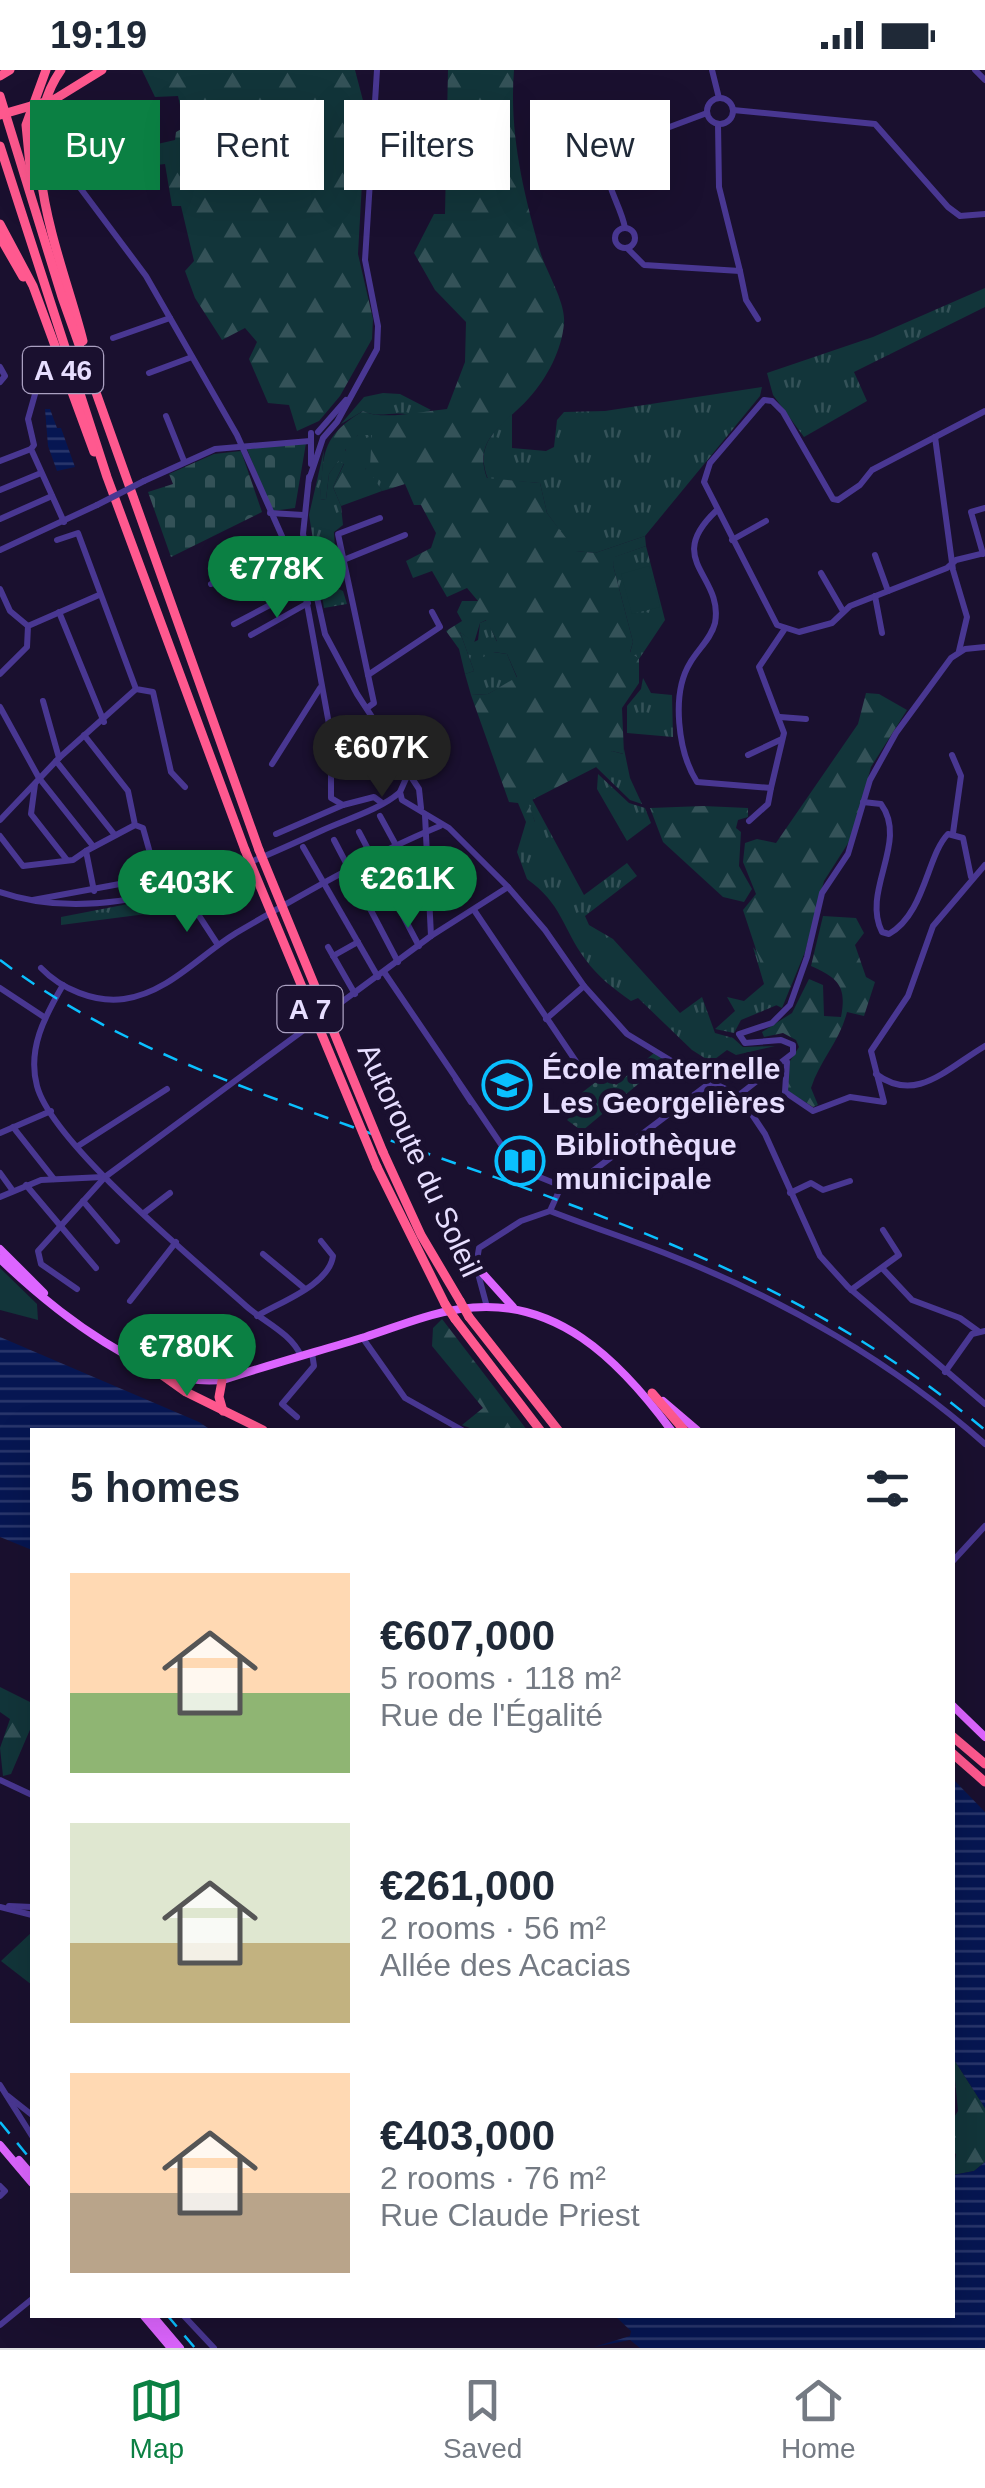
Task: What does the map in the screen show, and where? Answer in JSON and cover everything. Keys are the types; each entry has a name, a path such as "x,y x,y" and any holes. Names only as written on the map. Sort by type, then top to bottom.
{"highway":[{"path":"0,76 10,70"},
{"path":"40,228 26,125 46,70"},
{"name":"A 46","path":"62,70 41,110 38,158 95,392"},
{"path":"0,115 54,99 102,70"},
{"name":"Autoroute du Soleil","path":"0,96 95,392 259,850 383,1152 421,1235 469,1316 556,1428"},
{"name":"Autoroute du Soleil","path":"0,146 107,477 246,850 376,1167 445,1304 538,1428"},
{"name":"A 46","path":"0,224 36,296 90,445 107,477"},
{"path":"0,237 36,296"},
{"path":"158,1372 259,1428"},
{"path":"222,1380 218,1396 223,1411"},
{"path":"652,1392 678,1428"},
{"path":"955,1739 985,1764"},
{"path":"955,1756 985,1782"}],"main road":[{"path":"0,1249 54,1303"},
{"path":"0,1259 123,1352 158,1372 193,1381 222,1380 442,1312 488,1307 522,1311"},
{"path":"476,1266 503,1301 582,1336 638,1384 678,1428"},
{"path":"123,1352 179,1372 245,1373"},
{"path":"638,1384 695,1428"},
{"path":"955,1708 985,1738"},
{"path":"2,2145 30,2173"},
{"path":"2,2145 30,2181"},
{"path":"146,2318 171,2348"},
{"path":"155,2318 180,2348"}],"street":[{"path":"377,70 364,260 378,337 374,359 354,392 316,438 303,515 325,634 396,752 410,784 420,792 415,802"},
{"path":"712,70 718,98"},
{"path":"975,70 985,80"},
{"path":"707,114 710,102 718,98 730,102 730,119 718,124"},
{"path":"732,110 874,124 948,207 960,216 985,214"},
{"path":"707,114 718,124 720,187 746,300 758,319"},
{"path":"628,248 635,238 625,228 604,168 608,156 616,147 707,114"},
{"path":"79,190 132,253 241,445 289,552 299,560 334,754 331,798 343,805"},
{"path":"625,228 618,230 614,239 644,265 740,271"},
{"path":"113,338 170,318"},
{"path":"149,373 192,357"},
{"path":"0,367 5,376 0,382"},
{"path":"0,461 34,446 28,419 38,387"},
{"path":"784,630 716,511 704,482 707,468 759,402 766,400 782,412 833,499 860,485 872,470 985,411"},
{"path":"166,416 184,462"},
{"path":"739,1095 794,1050 790,1042 744,1044 739,1034 772,1023 790,1005 808,956 822,893 854,840 862,802 896,733 959,651 967,617 952,564 936,437"},
{"path":"0,550 184,462 241,445 316,438"},
{"path":"31,449 64,522"},
{"path":"0,490 41,473"},
{"path":"0,518 52,496"},
{"path":"784,630 799,632 832,623 843,612 888,590 984,553 971,512 985,508"},
{"path":"716,511 693,545 715,618 684,675 682,736 698,782 772,788"},
{"path":"270,513 303,515"},
{"path":"367,708 374,702 338,534 380,518"},
{"path":"732,540 766,521"},
{"path":"57,540 78,533 136,689"},
{"path":"342,562 404,535"},
{"path":"876,555 888,590"},
{"path":"211,584 279,556 299,560 308,556"},
{"path":"821,573 843,612"},
{"path":"234,624 306,586"},
{"path":"0,589 10,611 28,626"},
{"path":"28,626 100,595"},
{"path":"875,596 882,633"},
{"path":"251,635 308,603"},
{"path":"59,612 104,722"},
{"path":"368,675 440,627 432,612"},
{"path":"0,674 27,647 28,626"},
{"path":"750,820 768,804 783,738 759,667 784,630"},
{"path":"959,651 985,647"},
{"path":"272,764 320,688"},
{"path":"0,820 136,689"},
{"path":"136,689 153,692 171,772 185,787"},
{"path":"43,701 58,760 114,834"},
{"path":"0,707 37,781 89,849 94,891"},
{"path":"779,717 806,719"},
{"path":"84,735 128,791 135,825"},
{"path":"396,752 432,737"},
{"path":"748,755 783,738"},
{"path":"952,755 961,776 954,833"},
{"path":"37,781 31,814 68,860"},
{"path":"0,879 1,892 32,901 107,900 196,884 401,796 410,784"},
{"path":"401,796 415,802 440,826 460,837 545,930 584,986 627,1034 710,1083 739,1095 765,1134 820,1256 852,1290 985,1404"},
{"path":"276,834 343,805 374,797 382,804"},
{"path":"862,802 880,804 890,830 876,908 882,932 895,931 902,924 923,891 943,838 954,833"},
{"path":"423,812 431,936"},
{"path":"380,816 430,907"},
{"path":"0,836 23,866 68,860 135,825 143,828 160,877 94,891 40,896 32,901"},
{"path":"40,968 63,985 108,1000 140,996 165,984 218,945 325,884 440,826"},
{"path":"359,832 419,946"},
{"path":"954,833 963,838 972,878"},
{"path":"334,840 398,962"},
{"path":"303,847 358,942 449,1065 517,1168 564,1188"},
{"path":"786,1060 784,1092 813,1111 850,1097 884,1102 871,1052 908,996 934,926 985,865"},
{"path":"77,1289 38,1257 38,1251 104,1178 431,936 508,888"},
{"path":"192,905 218,945"},
{"path":"474,910 576,1063"},
{"path":"333,956 358,942"},
{"path":"328,947 355,994"},
{"path":"63,985 38,1036 36,1078 51,1111 104,1178 256,1316 291,1340 301,1356"},
{"path":"546,1019 584,986"},
{"path":"0,988 44,1017"},
{"path":"875,1074 895,1088 911,1090 985,1046"},
{"path":"550,1211 564,1188 611,1158 710,1083"},
{"path":"78,1146 168,1089"},
{"path":"0,1133 51,1111"},
{"path":"13,1127 54,1179"},
{"path":"86,1178 91,1162"},
{"path":"0,1173 13,1190"},
{"path":"0,1197 26,1184 104,1178"},
{"path":"790,1193 812,1182 823,1190 850,1181"},
{"path":"26,1184 96,1268"},
{"path":"144,1213 170,1193"},
{"path":"83,1201 118,1241"},
{"path":"488,1307 476,1266 479,1248 486,1240 536,1214 550,1211 672,1256 794,1312 891,1372 985,1444"},
{"path":"852,1290 899,1255 883,1230"},
{"path":"256,1316 332,1267 332,1256 321,1241"},
{"path":"130,1302 176,1242"},
{"path":"263,1254 304,1288"},
{"path":"882,1268 912,1300 982,1331 945,1372"},
{"path":"362,1338 405,1398 458,1428"},
{"path":"296,1416 282,1404 314,1366 312,1353"},
{"path":"955,1559 985,1526"},
{"path":"0,1780 30,1794"},
{"path":"0,1906 30,1907"},
{"path":"0,1906 30,1914"},
{"path":"0,2084 30,2133"},
{"path":"6,2096 30,2114"},
{"path":"0,2186 5,2191 0,2196"},
{"path":"0,2325 30,2301"},
{"path":"186,2318 214,2348"}],"green space":[{"path":"142,70 355,70 363,100 344,100 344,190 362,190 358,254 373,319 372,339 340,396 319,421 297,431 289,405 268,403 249,359 257,342 245,328 222,340 195,298 185,271 194,261 181,206 172,206 165,164 160,165 160,143 175,140 180,130 180,190 324,190 324,100 180,100 180,105 178,96 155,97"},
{"path":"448,70 514,70 514,116 523,184 540,251 564,315 560,343 547,373 488,442 484,452 487,478 540,483 547,513 576,551 595,553 645,536 646,546 615,557 613,565 633,642 630,652 639,659 639,683 622,708 624,754 612,751 606,762 528,802 535,822 526,822 518,803 509,802 471,695 488,694 517,677 507,654 494,652 483,657 487,645 497,641 486,620 480,623 474,643 460,632 474,671 465,674 459,649 446,631 462,621 457,612 462,601 478,601 467,588 447,597 432,571 413,578 406,561 431,548 436,533 421,505 414,505 405,484 386,490 370,465 372,435 358,435 345,450 360,461 359,478 367,467 382,491 341,506 333,487 344,464 339,460 329,474 326,499 320,500 324,458 339,429 363,411 392,415 447,409 465,362 466,322 435,290 414,253 434,214 445,214 446,190 510,190 510,100 447,100"},
{"path":"985,288 985,307 854,372 867,401 804,437 773,395 767,373 873,337"},
{"path":"762,387 760,396 645,536 595,553 575,551 547,513 540,483 488,479 485,450 512,414 512,448 546,451 554,447 557,420 564,412 605,411"},
{"path":"400,394 431,410 416,417 363,411 341,424 364,397"},
{"path":"358,435 372,435 386,490 382,491 366,468 362,479 359,478 345,445"},
{"path":"306,443 295,508 272,511 247,449"},
{"path":"324,450 320,500 326,499 329,474 339,459 344,463 333,487 343,525 334,532 337,588 343,591 347,604 324,608 309,515"},
{"path":"241,451 262,512 171,557 148,492 173,484 169,474 214,454"},
{"path":"646,546 665,620 639,659 630,653 633,642 613,565 614,557"},
{"path":"649,566 660,607 632,614 621,574"},
{"path":"487,620 497,642 493,652 507,654 517,678 488,694 471,695 465,674 474,671 460,632 474,642 478,640 480,623"},
{"path":"643,678 651,693 672,695 673,737 627,733 627,706 641,689"},
{"path":"866,693 879,694 907,710 871,767 852,837 824,881 805,952 782,1008 774,1004 743,910 756,894 743,862 745,843 757,839 776,843 858,724"},
{"path":"624,749 630,778 642,804 630,800 596,767 612,751 623,754"},
{"path":"598,774 629,803 645,808 651,823 627,841 597,789"},
{"path":"532,799 584,895 627,863 637,876 585,916 589,925 613,939 680,1013 702,997 715,1033 733,1038 743,1047 775,1046 736,1055 727,1050 711,1062 692,1050 638,998 631,1001 595,971 555,907 527,879 517,852 526,822 535,822 527,802"},
{"path":"650,808 748,808 748,817 738,820 736,828 741,832 739,866 752,889 744,902 723,897 663,842"},
{"path":"195,891 175,900 177,910 61,925 61,917"},
{"path":"823,916 856,918 864,933 855,945 866,977 875,982 864,1016 847,1012 819,1068 811,1088 818,1105 813,1107 786,1090 790,1061 799,1047 796,1040 783,1033 764,1037 762,1032 792,1013 809,979 823,985 824,1016 841,1017 843,998 838,984 811,966"},
{"path":"753,947 762,959 777,1005 741,1020 734,1033 715,1029 735,1011 727,997 744,1001 764,984"},
{"path":"654,1053 667,1060 582,1131 567,1120 574,1113 575,1098 606,1074 616,1085"},
{"path":"0,1268 37,1304 38,1320 0,1310"},
{"path":"442,1319 525,1428 462,1425 483,1408 432,1346 433,1328"},
{"path":"0,1687 30,1702 30,1730 11,1774 3,1776 0,1748 10,1719 0,1712"},
{"path":"30,1934 30,1983 1,1961"},
{"path":"955,2061 985,2108 985,2162 974,2171 955,2175 955,2116 958,2111"}],"shaded area":[{"path":"45,409 50,409 57,428 61,428 75,467 57,471 48,446"},
{"path":"0,1337 208,1428 30,1428 30,1549 0,1537"},
{"path":"955,1781 985,1812 985,2108 955,2061"},
{"path":"985,2162 985,2348 640,2348 630,2340 594,2347 630,2336 631,2331 617,2318 955,2318 955,2175 974,2171"}],"railway":[{"path":"0,960 81,1013 167,1056 599,1216 759,1285 837,1326 912,1374 985,1430"},
{"path":"0,2122 30,2159"},
{"path":"170,2318 195,2348"}],"place":[{"name":"École maternelle Les Georgelières","path":"507,1085"},
{"name":"Bibliothèque municipale","path":"520,1161"}]}
